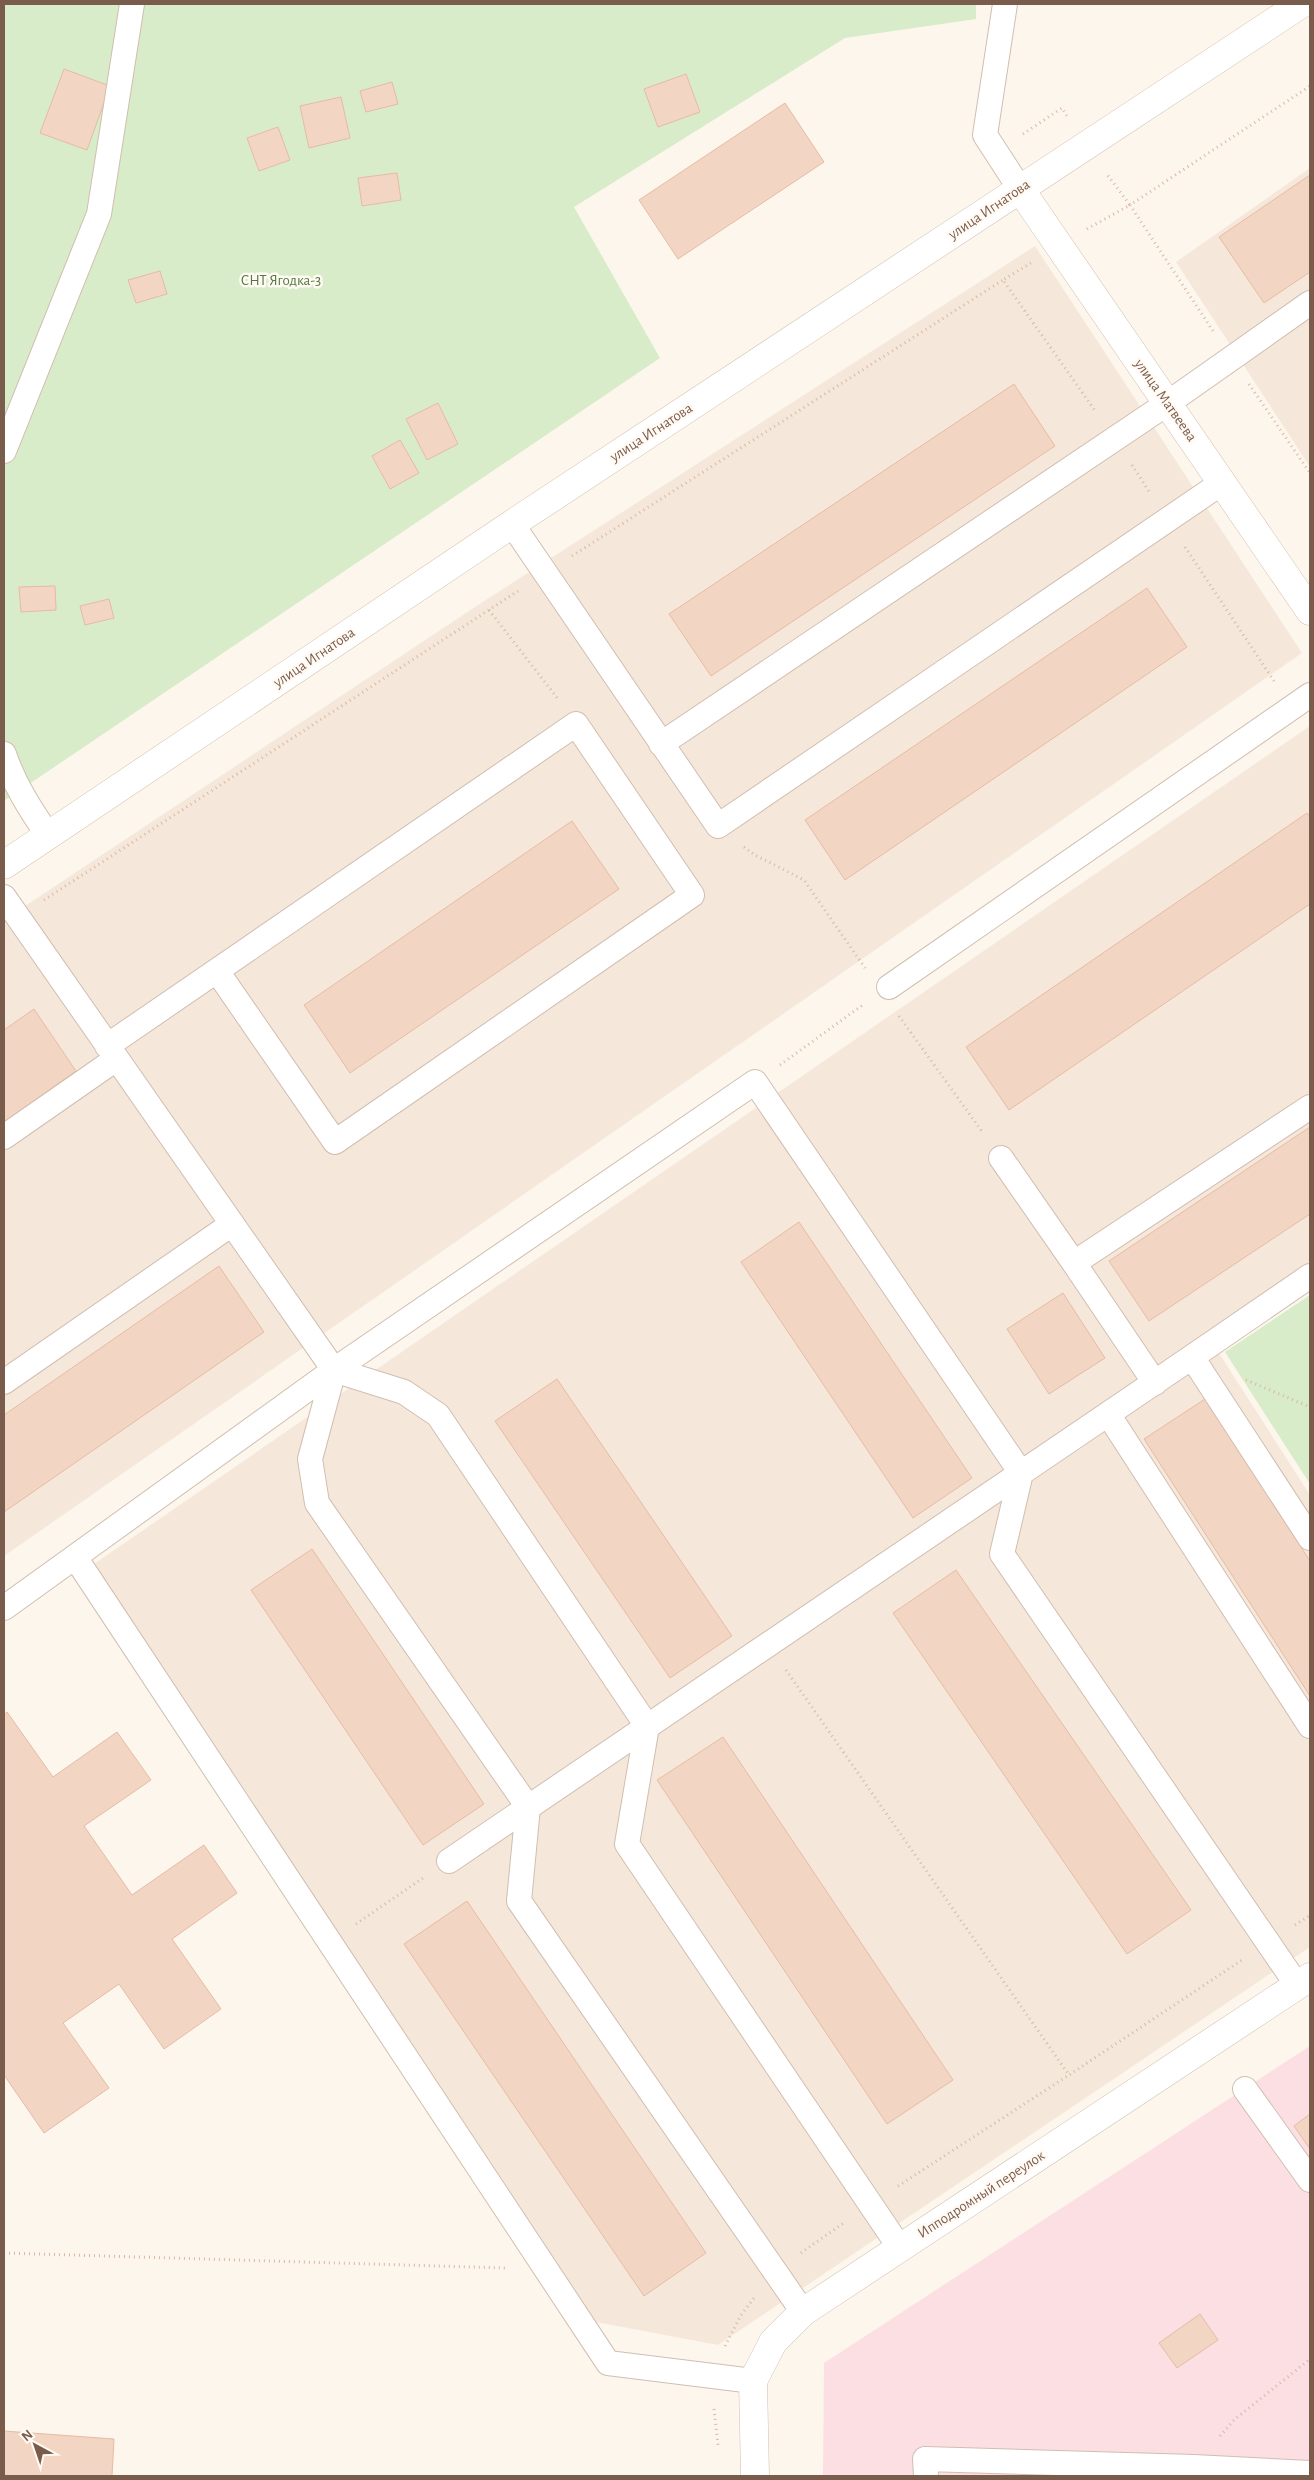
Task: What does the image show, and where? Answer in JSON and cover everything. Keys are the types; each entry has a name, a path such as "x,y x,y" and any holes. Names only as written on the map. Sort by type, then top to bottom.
{"main road":[{"name":"улица Игнатова","path":"4,865 512,524 1301,4"},
{"name":"улица Матвеева","path":"1020,189 1309,608"},
{"name":"Ипподромный переулок","path":"755,2476 753,2381 774,2342 803,2312 1304,1981"}],"lane":[{"path":"4,451 99,214 132,4"},
{"path":"1005,4 985,135 1020,189"},
{"path":"661,744 1168,403 1310,304"},
{"path":"512,524 718,826 1223,482"},
{"path":"889,987 1310,695"},
{"path":"4,1137 217,971 576,724 692,895 336,1142 217,971"},
{"path":"4,754 25,803 48,835"},
{"path":"4,897 334,1370 404,1392 438,1415 647,1726 627,1844 900,2248"},
{"path":"4,1608 334,1370 755,1082 1021,1473 1002,1554 1268,1944 1304,1981"},
{"path":"1074,1263 1310,1107"},
{"path":"1001,1158 1155,1383"},
{"path":"4,1382 232,1224"},
{"path":"449,1861 1310,1276"},
{"path":"1192,1357 1310,1538"},
{"path":"334,1370 310,1458 317,1503 528,1807 519,1901 803,2312"},
{"path":"1108,1414 1310,1726"},
{"path":"75,1557 608,2363 753,2381"},
{"path":"1245,2088 1310,2180"},
{"path":"926,2476 925,2459 1194,2467 1304,2474"}],"path":[{"path":"1130,205 1310,86"},
{"path":"18,918 546,572 1003,280"},
{"path":"489,610 576,724"},
{"path":"755,1082 889,987"},
{"path":"1192,1357 1310,1407"},
{"path":"769,1645 1069,2075 1310,1915"},
{"path":"329,1942 449,1861"},
{"path":"4,2253 547,2270"},
{"path":"1194,2467 1234,2420 1310,2359"},
{"path":"711,2376 718,2453"}],"shaded area":[{"path":"1310,168 1310,467 1176,262"},
{"path":"1035,246 1302,653 4,1556 4,920 472,609"},
{"path":"1310,726 1310,1288 1217,1350 1310,1495 1310,1947 718,2345 569,2317 81,1573"},
{"path":"1310,2046 1310,2476 823,2476 824,2363"}],"green space":[{"name":"СНТ Ягодка-3","path":"4,4 976,4 976,19 845,38 574,207 660,358 4,801"},
{"path":"1310,1295 1310,1484 1225,1352"}],"building":[{"path":"64,69 110,86 87,150 40,133"},
{"path":"686,74 700,112 658,127 644,89"},
{"path":"392,82 398,104 366,112 360,91"},
{"path":"341,97 350,138 309,148 300,106"},
{"path":"785,103 824,162 678,259 639,200"},
{"path":"278,127 290,160 259,171 247,138"},
{"path":"397,173 401,200 362,206 358,178"},
{"path":"1310,175 1310,272 1264,303 1219,237"},
{"path":"160,271 167,294 136,303 128,280"},
{"path":"1014,384 1055,446 711,676 669,614"},
{"path":"438,403 458,444 427,460 406,419"},
{"path":"400,440 419,473 390,489 372,456"},
{"path":"55,586 56,610 21,612 19,587"},
{"path":"1147,588 1187,647 845,880 805,820"},
{"path":"109,599 114,618 85,625 80,606"},
{"path":"1307,813 1310,817 1310,904 1009,1110 966,1047"},
{"path":"572,821 619,889 350,1073 304,1005"},
{"path":"34,1009 76,1071 4,1122 4,1030"},
{"path":"1310,1127 1310,1214 1149,1321 1109,1261"},
{"path":"799,1222 972,1478 913,1518 741,1262"},
{"path":"219,1266 264,1332 4,1512 4,1415"},
{"path":"1063,1293 1105,1358 1049,1394 1007,1329"},
{"path":"557,1379 732,1636 670,1678 495,1421"},
{"path":"1205,1399 1310,1561 1310,1696 1144,1439"},
{"path":"312,1549 484,1804 423,1845 251,1590"},
{"path":"956,1570 1191,1910 1127,1954 893,1613"},
{"path":"7,1712 53,1777 117,1732 151,1780 84,1826 132,1895 204,1845 237,1893 172,1939 221,2009 164,2049 119,1984 63,2023 109,2088 44,2133 4,2075 4,1715"},
{"path":"723,1737 953,2080 887,2124 657,1780"},
{"path":"467,1901 706,2253 644,2296 404,1944"},
{"path":"1310,2114 1310,2149 1294,2126"},
{"path":"1200,2314 1218,2340 1177,2368 1159,2343"},
{"path":"4,2431 114,2439 112,2476 4,2476"}]}
